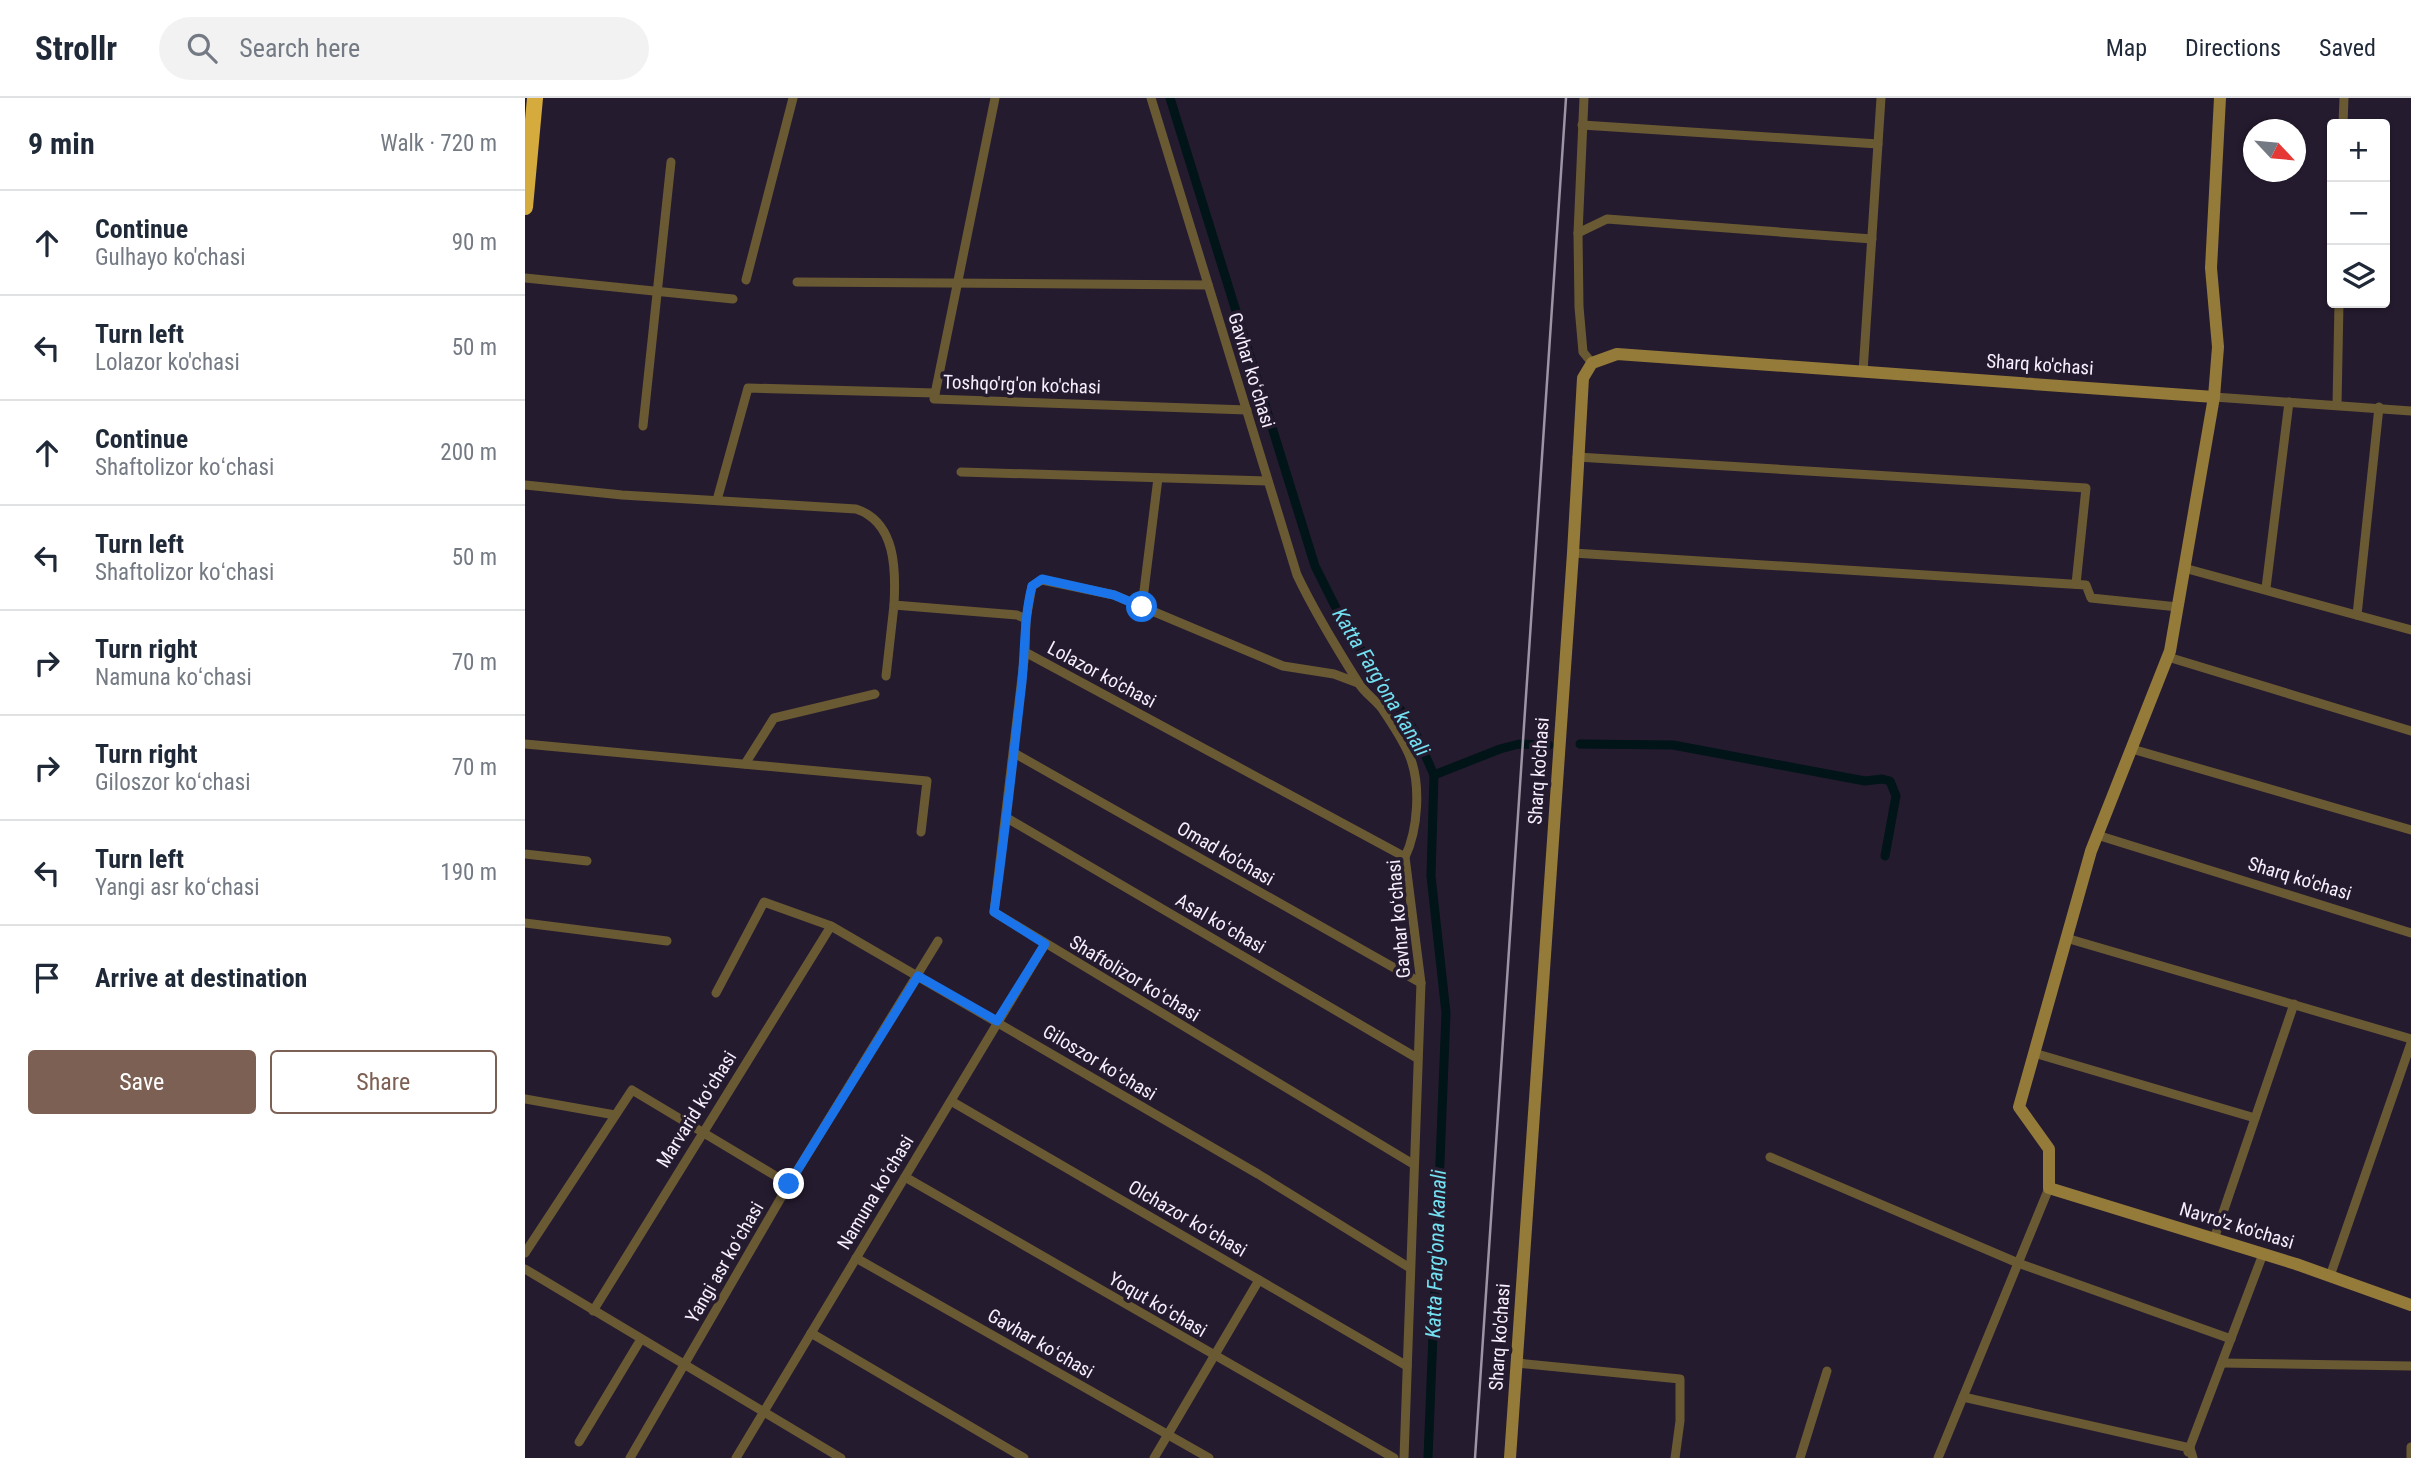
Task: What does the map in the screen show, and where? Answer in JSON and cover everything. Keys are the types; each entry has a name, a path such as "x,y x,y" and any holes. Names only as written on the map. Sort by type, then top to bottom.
{"highway":[{"path":"525,207 535,98"}],"main road":[{"path":"2049,1188 2049,1149 2019,1107 2097,835 2168,657 2178,607 2214,397 2218,346 2211,268 2220,98"},
{"name":"Sharq ko'chasi","path":"1510,1458 1573,553 1582,383 1592,362 1617,355 2214,397"},
{"name":"Navro'z ko'chasi","path":"2049,1188 2263,1254 2411,1305"}],"street":[{"path":"746,280 793,98"},
{"name":"Toshqo'rg'on ko'chasi","path":"996,98 933,399 1247,410"},
{"name":"Gavhar koʻchasi","path":"1151,98 1247,410 1266,481 1297,575 1324,630 1349,664 1358,684 1381,708 1411,758 1416,796 1413,841 1405,857 1421,983 1404,1458"},
{"path":"1584,98 1578,233 1583,352 1592,362"},
{"path":"1863,372 1881,98"},
{"path":"2343,119 2344,98"},
{"path":"1582,125 1878,144"},
{"path":"643,426 671,162"},
{"path":"1578,233 1607,219 1872,239"},
{"path":"525,278 733,299"},
{"path":"797,282 1208,285"},
{"path":"2337,405 2339,308"},
{"path":"716,500 748,388 935,393"},
{"name":"Sharq ko'chasi","path":"2214,397 2411,411"},
{"path":"2266,589 2290,402"},
{"path":"2357,615 2379,407"},
{"path":"1577,457 2086,488 2076,584"},
{"path":"961,472 1266,481"},
{"path":"1158,478 1142,607 1283,666 1333,674 1358,684"},
{"path":"525,485 856,509 867,513 881,527 891,546 895,578 886,676"},
{"path":"1573,553 2086,584 2091,598 2178,607"},
{"path":"2184,568 2411,630"},
{"name":"Lolazor ko'chasi","path":"1142,607 1114,595 1042,579 1032,586 1025,619 1025,652 1405,857"},
{"path":"894,605 1017,615 1025,619"},
{"name":"Shaftolizor koʻchasi","path":"1025,652 994,912 1413,1164"},
{"path":"2168,657 2411,731"},
{"path":"745,764 774,718 875,694"},
{"path":"525,744 927,780 921,832"},
{"path":"2131,748 2411,830"},
{"name":"Omad ko'chasi","path":"1014,752 1421,983"},
{"name":"Asal koʻchasi","path":"1007,818 1417,1058"},
{"name":"Sharq ko'chasi","path":"2097,835 2411,933"},
{"path":"525,854 587,861"},
{"name":"Giloszor koʻchasi","path":"716,993 764,902 831,926 997,1021 1410,1268"},
{"path":"525,923 667,942"},
{"name":"Marvarid koʻchasi","path":"593,1311 831,926"},
{"path":"2066,938 2411,1041 2330,1276"},
{"name":"Yangi asr koʻchasi","path":"630,1458 789,1184 938,941"},
{"name":"Namuna koʻchasi","path":"736,1458 1045,944"},
{"path":"2214,1239 2294,1004"},
{"path":"2034,1053 2255,1118"},
{"path":"525,1253 632,1090 701,1134 789,1184"},
{"path":"525,1099 615,1115"},
{"name":"Olchazor koʻchasi","path":"951,1101 1407,1366"},
{"path":"1770,1157 2018,1263 2231,1339"},
{"name":"Yoqut koʻchasi","path":"905,1177 1214,1357 1394,1458"},
{"path":"1938,1458 2049,1188"},
{"path":"1963,1397 2190,1455 2263,1254"},
{"name":"Gavhar koʻchasi","path":"856,1258 1209,1458"},
{"path":"525,1269 841,1458"},
{"path":"1154,1458 1259,1280"},
{"path":"811,1333 1024,1458"},
{"path":"579,1443 641,1339"},
{"path":"1517,1363 1680,1379 1680,1421 1675,1458"},
{"path":"2222,1363 2411,1366"},
{"path":"1800,1458 1827,1371"},
{"path":"2411,1447 2411,1458"}],"waterway":[{"name":"Katta Farg'ona kanali","path":"1170,98 1315,566 1344,624 1415,732 1434,775 1431,876 1446,1013 1428,1458"},
{"path":"1434,775 1519,744 1549,745"},
{"path":"1580,744 1673,745 1865,781 1890,781 1896,796 1885,856"}],"railway":[{"path":"1475,1458 1566,98"}],"route":[{"path":"789,1184 918,976 997,1021 1045,944 994,912 1025,652 1025,619 1032,586 1042,579 1114,595 1142,607"}]}
